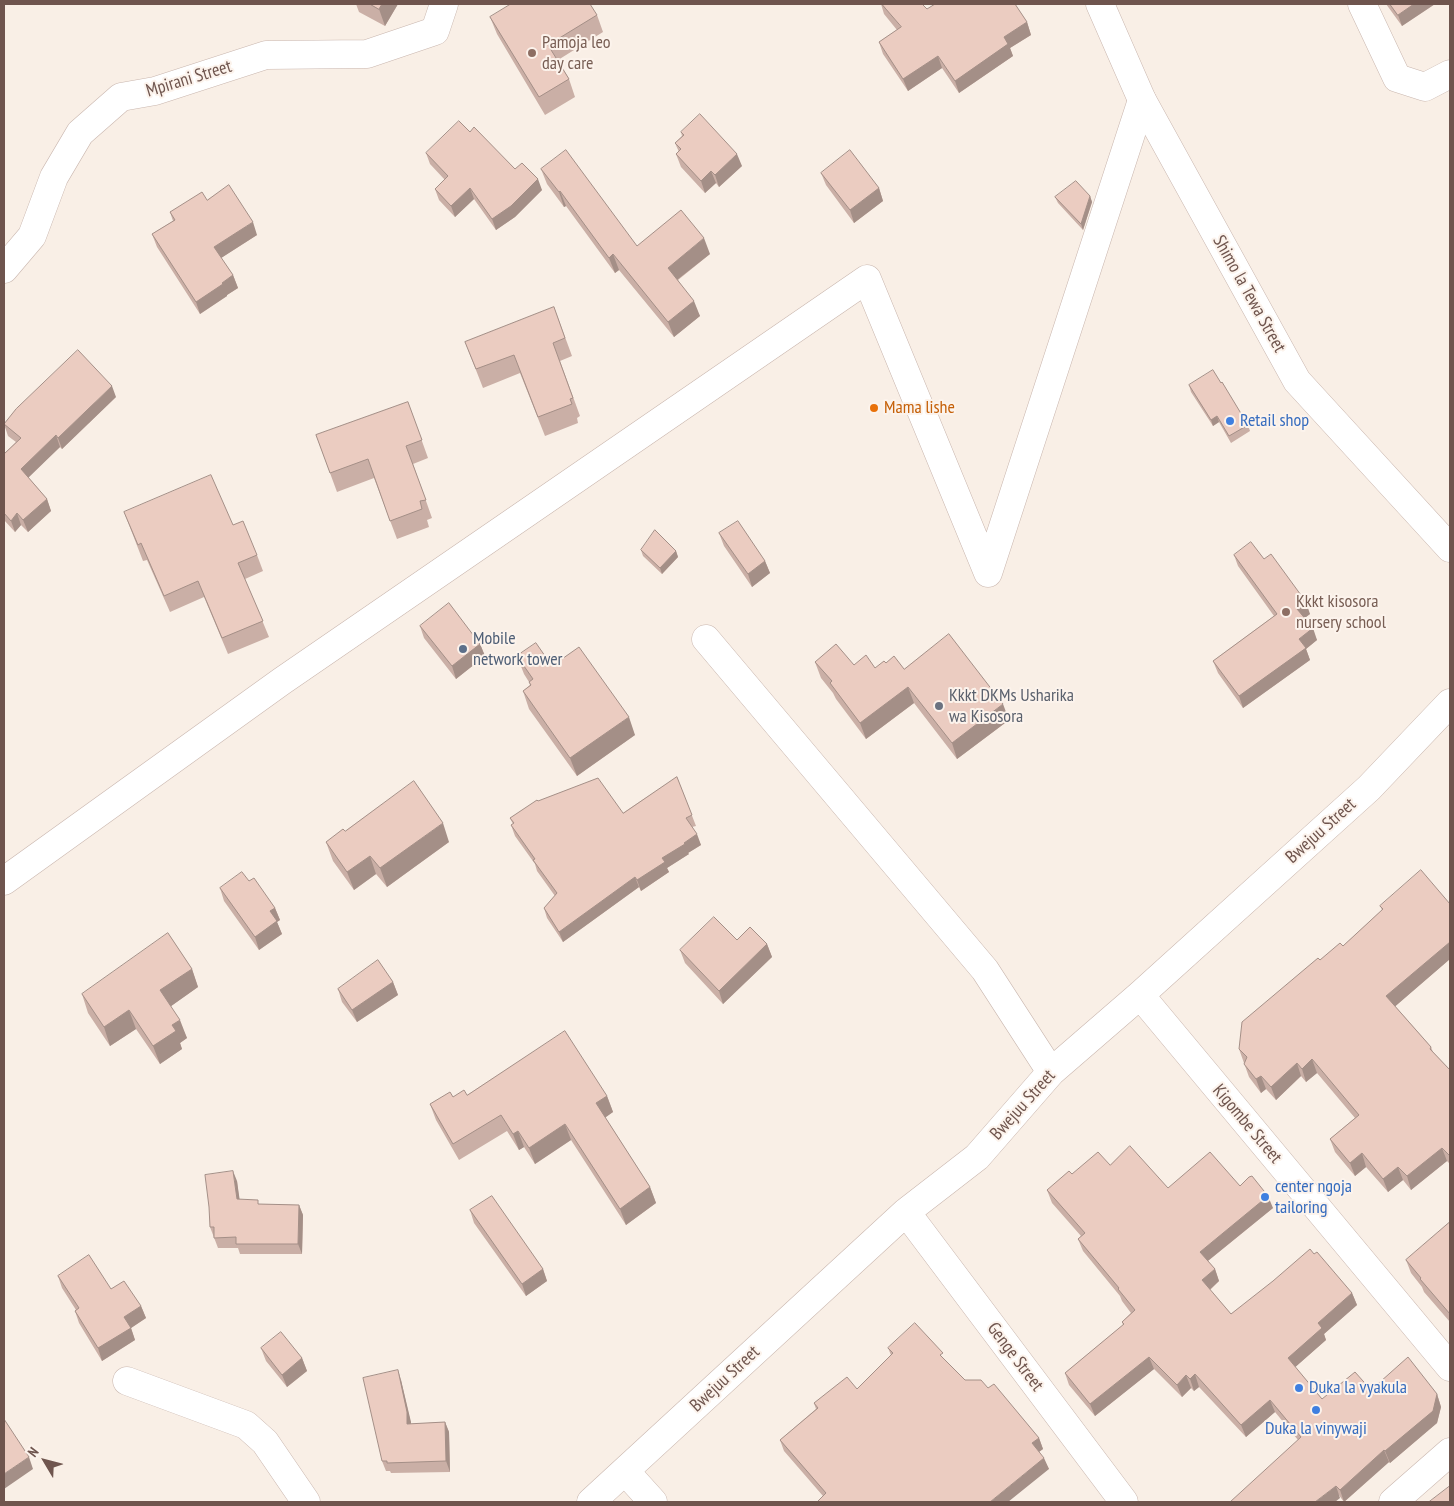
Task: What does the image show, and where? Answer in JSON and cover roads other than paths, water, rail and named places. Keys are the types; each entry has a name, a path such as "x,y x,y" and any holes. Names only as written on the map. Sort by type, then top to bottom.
{"street":[{"name":"Mpirani Street","path":"4,269 32,236 54,177 80,133 121,97 155,91 266,55 367,54 436,31 444,4"},
{"name":"Shimo la Tewa Street","path":"1100,4 1142,100 1297,381 1450,548"},
{"path":"1362,4 1397,78 1425,87 1450,74"},
{"path":"4,881 282,682 867,279 988,572 1142,100"},
{"path":"706,639 985,970 1051,1072"},
{"name":"Bwejuu Street","path":"591,1502 906,1212 977,1156 1051,1072 1140,995 1369,788 1450,703"},
{"name":"Kigombe Street","path":"1140,995 1450,1367"},
{"name":"Genge Street","path":"906,1212 1124,1502"},
{"path":"127,1381 246,1425 265,1442 306,1502"},
{"path":"1393,1502 1450,1452"},
{"path":"625,1471 653,1502"}],"place":[{"name":"Pamoja leo day care","path":"532,53"},
{"name":"Mama lishe","path":"874,408"},
{"name":"Retail shop","path":"1230,421"},
{"name":"Kkkt kisosora nursery school","path":"1286,612"},
{"name":"Mobile network tower","path":"463,649"},
{"name":"Kkkt DKMs Usharika wa Kisosora","path":"939,706"},
{"name":"center ngoja tailoring","path":"1265,1197"},
{"name":"Duka la vyakula","path":"1299,1388"},
{"name":"Duka la vinywaji","path":"1316,1410"}]}
